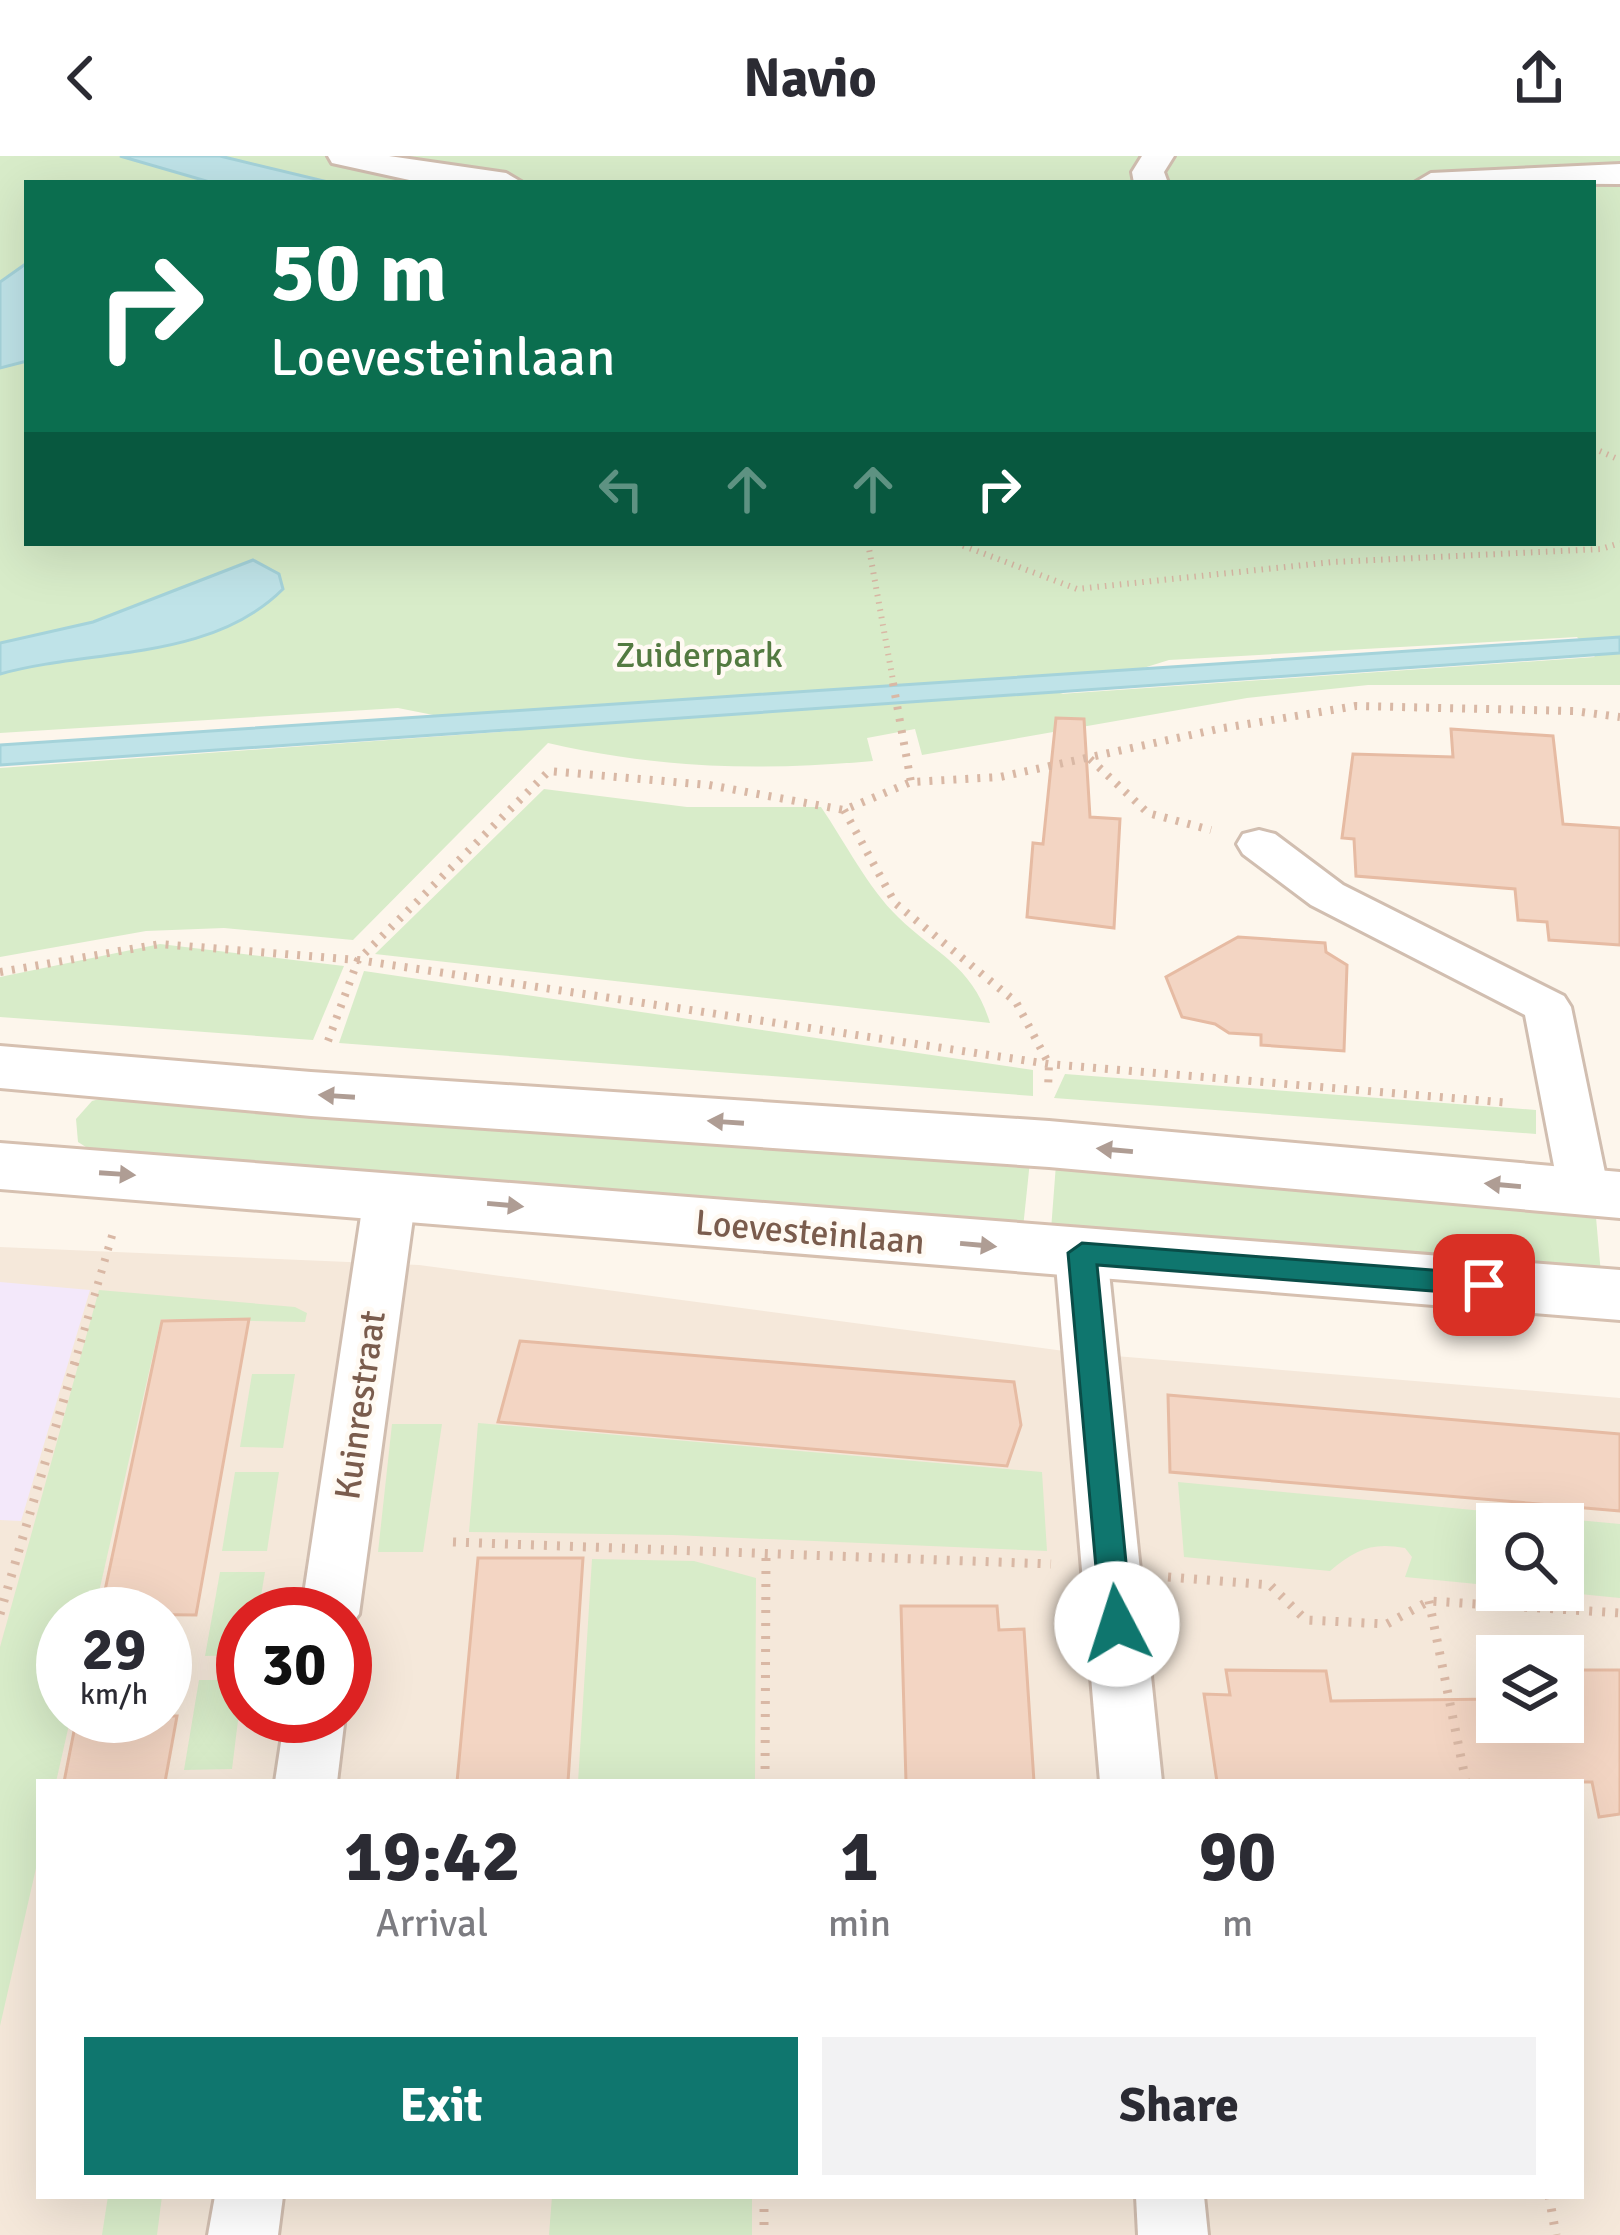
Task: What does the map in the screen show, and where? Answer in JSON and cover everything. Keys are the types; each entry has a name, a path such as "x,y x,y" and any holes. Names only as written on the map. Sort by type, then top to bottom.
{"main road":[{"path":"0,1067 311,1094 1049,1144 1602,1194"},
{"name":"Loevesteinlaan","path":"0,1166 1620,1295"}],"street":[{"path":"344,156 476,180"},
{"path":"1494,180 1620,174"},
{"path":"1259,844 1327,895 1547,1007 1565,1108 1602,1194"},
{"name":"Kuinrestraat","path":"333,1587 390,1196"},
{"path":"1082,1253 1131,1779"},
{"path":"306,1779 311,1743"},
{"path":"243,2235 249,2199"},
{"path":"1170,2199 1173,2235"}],"path":[{"path":"964,546 1077,590 1333,562 1601,549 1620,543"},
{"path":"868,546 910,782"},
{"path":"326,1048 358,961 549,771 709,785 844,810 910,782 1000,777 1218,729 1356,706 1574,711 1620,717"},
{"path":"1090,759 1148,813 1259,844"},
{"path":"844,810 895,903 1016,1002 1049,1064"},
{"path":"0,972 160,944 358,961 1049,1064 1565,1108"},
{"path":"0,1614 115,1228"},
{"path":"453,1543 1059,1564"},
{"path":"766,1555 766,1779"},
{"path":"1167,1577 1270,1585 1306,1620 1388,1624 1430,1601 1620,1613"},
{"path":"1430,1601 1465,1779"},
{"path":"764,2199 764,2235"},
{"path":"1550,2199 1556,2235"}],"shaded area":[{"path":"0,1247 419,1265 1079,1353 1620,1398 1620,2235 0,2235"},
{"path":"0,1282 90,1290 21,1521 0,1520"}],"green space":[{"name":"Zuiderpark","path":"0,156 1620,156 1620,685 1368,685 1247,698 922,755 915,729 867,738 873,761 831,764 670,763 548,743 353,940 224,928 146,931 0,957 0,768 514,731 398,708 0,733","holes":["1577,637 1595,657 1060,694 1169,660"]},
{"path":"544,789 687,807 821,807 887,905 964,974 990,1023 375,954"},
{"path":"160,944 344,966 313,1040 0,1017 0,977"},
{"path":"364,971 1033,1070 1033,1096 339,1043"},
{"path":"1065,1074 1536,1110 1536,1134 1054,1098"},
{"path":"125,1092 1030,1161 1023,1228 97,1154 78,1142 76,1119 92,1101"},
{"path":"1056,1164 1595,1206 1601,1274 1051,1230"},
{"path":"99,1290 295,1307 307,1313 305,1322 161,1319 100,1587 36,1587 36,1743 65,1743 57,1779 36,1779 36,1868 0,2026 0,1647"},
{"path":"252,1374 295,1374 283,1448 240,1447"},
{"path":"478,1423 1042,1472 1047,1551 673,1535 469,1532"},
{"path":"392,1424 442,1424 423,1552 378,1552"},
{"path":"235,1472 279,1472 267,1551 222,1551"},
{"path":"1178,1482 1476,1510 1476,1584 1405,1577 1412,1557 1405,1548 1393,1546 1365,1549 1330,1571 1184,1557"},
{"path":"1584,1521 1620,1524 1620,1598 1584,1594"},
{"path":"592,1559 694,1561 756,1578 755,1779 578,1779"},
{"path":"220,1572 265,1572 262,1587 217,1587"},
{"path":"216,1594 216,1656 205,1656"},
{"path":"199,1680 216,1680 216,1743 235,1743 232,1769 184,1770"},
{"path":"108,2199 162,2199 157,2235 102,2235"},
{"path":"552,2199 752,2199 752,2235 549,2235"}],"water":[{"path":"120,156 220,156 320,180 203,180"},
{"path":"24,265 24,362 0,368 0,282"},
{"path":"253,560 279,574 283,589 254,613 221,629 149,649 0,674 0,643 93,622"},
{"path":"1620,637 1620,653 0,765 0,745"}],"building":[{"path":"1056,718 1084,719 1090,817 1120,819 1114,928 1027,917 1033,843 1043,844"},
{"path":"1451,729 1553,736 1563,824 1620,828 1620,945 1549,940 1547,922 1518,920 1515,889 1356,876 1354,839 1342,838 1353,754 1453,757"},
{"path":"1238,937 1325,943 1326,952 1347,965 1344,1051 1261,1045 1261,1035 1229,1033 1215,1024 1182,1017 1166,977"},
{"path":"249,1319 196,1615 192,1615 192,1587 106,1587 162,1321"},
{"path":"520,1341 1014,1382 1021,1425 1007,1466 498,1422"},
{"path":"1168,1395 1620,1434 1620,1511 1584,1508 1584,1503 1528,1503 1170,1472"},
{"path":"478,1558 583,1558 568,1779 457,1779"},
{"path":"901,1606 997,1606 999,1630 1024,1629 1034,1779 906,1779"},
{"path":"1226,1670 1326,1671 1331,1701 1476,1699 1476,1743 1584,1743 1584,1670 1620,1670 1620,1814 1599,1817 1592,1782 1584,1779 1217,1779 1204,1694 1230,1695"},
{"path":"72,1743 172,1743 166,1779 65,1779"}],"route":[{"path":"1117,1624 1082,1253 1484,1285"}]}
